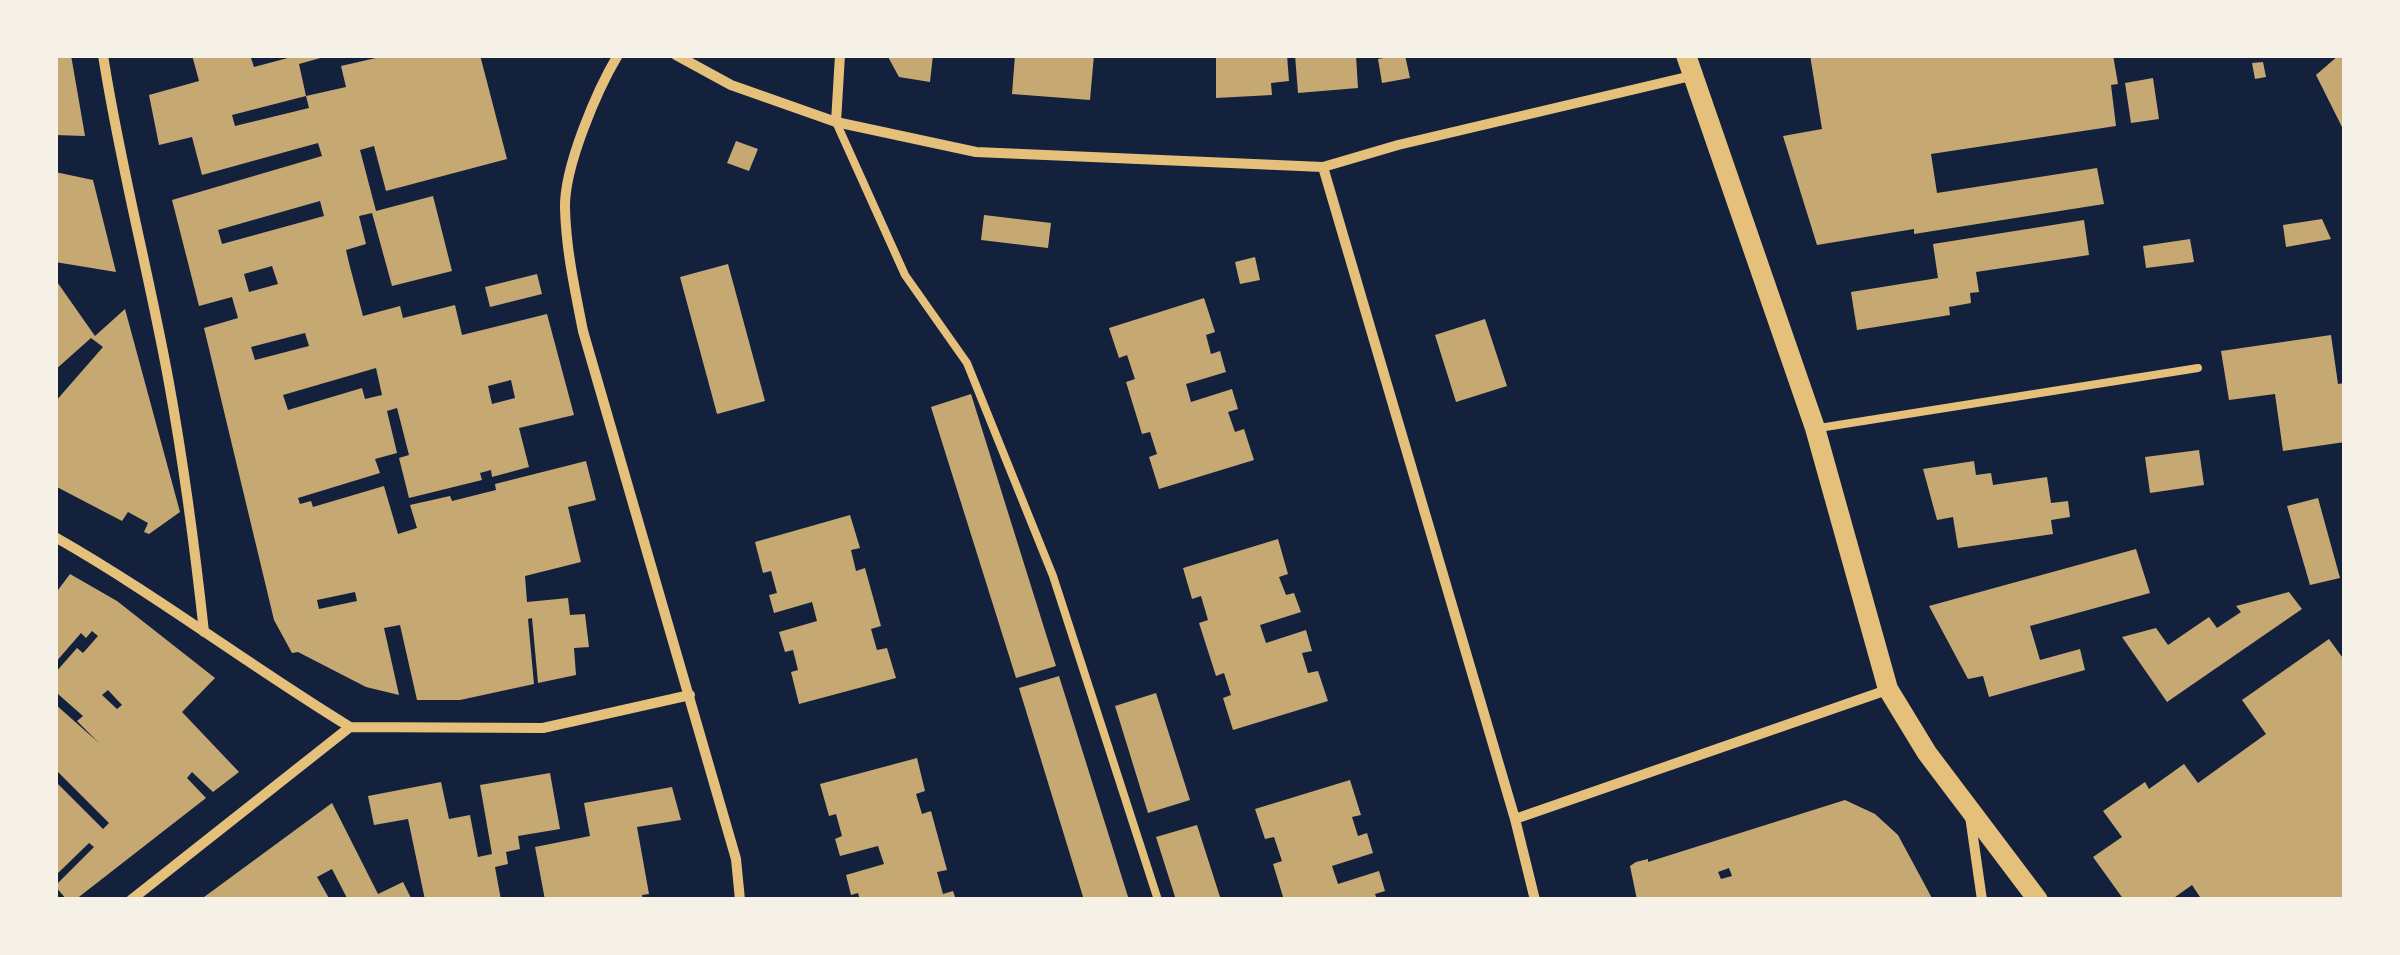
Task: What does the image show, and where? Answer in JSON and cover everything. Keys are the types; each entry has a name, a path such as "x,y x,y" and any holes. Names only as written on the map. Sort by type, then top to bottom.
{"main road":[{"path":"1688,65 1815,428 1888,689 1927,753 2038,900"}],"street":[{"path":"102,55 169,383 194,539 204,632"},
{"path":"618,55 594,100 565,204 570,265 584,331 736,859 740,900"},
{"path":"676,55 730,85 836,122 976,152 1323,167 1688,65"},
{"path":"836,122 840,55"},
{"path":"1323,167 1515,819 1535,900"},
{"path":"55,537 111,569 350,727 542,728 690,694"},
{"path":"1515,819 1888,689"},
{"path":"131,900 350,727"},
{"path":"1968,805 1982,900"}],"lane":[{"path":"836,122 905,275 968,364 1053,576 1158,900"},
{"path":"1815,428 2198,368"}],"building":[{"path":"55,55 71,55 85,136 55,135"},
{"path":"192,55 250,55 254,67 299,55 331,55 299,64 306,96 346,87 341,66 389,55 480,55 507,159 386,191 374,146 360,150 376,211 433,196 452,271 392,286 372,213 359,216 366,244 346,250 349,263 363,316 400,306 403,318 455,305 462,335 547,314 574,415 519,428 529,467 492,477 491,470 480,473 482,480 409,498 399,458 409,455 397,408 387,411 397,453 375,459 380,473 298,498 300,504 311,501 313,507 384,486 398,534 417,528 410,505 450,496 452,501 496,490 495,484 586,461 596,500 568,507 581,562 525,576 527,602 568,598 570,615 585,614 589,647 574,648 576,675 538,683 532,618 528,619 534,684 460,700 417,700 400,625 384,628 399,695 366,687 298,652 292,653 274,620 204,328 238,318 232,297 199,306 172,200 322,156 318,143 202,175 192,137 159,145 149,95 199,81","holes":["306,96 309,108 235,126 232,115","320,201 324,216 222,244 218,230","272,266 278,284 249,292 244,274","305,333 309,346 255,360 251,347","376,368 382,395 365,399 362,388 288,410 283,395","511,380 515,398 492,404 488,386","355,592 357,601 319,609 317,600"]},
{"path":"887,55 933,55 930,82 899,77"},
{"path":"1015,55 1094,55 1090,100 1012,94"},
{"path":"1216,55 1287,55 1289,81 1271,83 1272,95 1216,98"},
{"path":"1295,55 1356,55 1358,88 1298,93"},
{"path":"1405,55 1410,78 1382,83 1378,59"},
{"path":"1810,55 2113,55 2118,84 2111,85 2116,126 1931,154 1937,193 2097,168 2104,204 1817,245 1783,136 1822,129"},
{"path":"2339,55 2345,55 2345,133 2316,75"},
{"path":"2263,62 2266,77 2255,79 2252,63"},
{"path":"2153,78 2159,119 2131,123 2125,83"},
{"path":"736,141 758,149 749,171 727,163"},
{"path":"55,172 93,180 116,272 55,262"},
{"path":"984,215 1051,223 1048,248 981,240"},
{"path":"2322,219 2331,239 2286,247 2283,225"},
{"path":"2084,220 2089,255 1976,272 1979,292 1970,293 1971,303 1949,307 1950,315 1857,330 1851,292 1938,278 1933,244"},
{"path":"2190,239 2194,262 2146,268 2143,246"},
{"path":"1255,257 1260,280 1240,284 1235,262"},
{"path":"728,264 765,401 717,414 680,277"},
{"path":"537,274 542,294 490,307 485,287"},
{"path":"55,279 95,336 125,309 180,512 149,534 144,532 148,523 128,512 122,521 55,486 55,402 103,347 91,338 55,370"},
{"path":"1204,298 1215,332 1206,335 1211,354 1220,351 1226,372 1186,384 1191,402 1232,389 1238,409 1228,412 1235,432 1244,429 1254,460 1159,489 1149,457 1157,454 1150,432 1142,434 1126,382 1135,379 1127,355 1119,358 1109,328"},
{"path":"1485,319 1507,386 1456,402 1435,335"},
{"path":"2331,335 2338,384 2345,383 2345,442 2283,451 2275,394 2229,400 2221,351"},
{"path":"971,394 1056,666 1016,678 931,407"},
{"path":"2199,450 2204,485 2150,493 2145,457"},
{"path":"1974,461 1976,475 1991,473 1993,485 2047,477 2051,503 2068,501 2070,517 2051,520 2053,534 1958,548 1953,517 1937,520 1923,469"},
{"path":"2318,498 2340,578 2310,585 2287,506"},
{"path":"850,515 860,548 851,550 856,571 865,568 881,626 871,629 877,650 887,648 896,678 799,704 791,672 798,670 793,650 785,652 779,632 817,621 812,602 774,613 769,595 777,593 771,571 763,573 755,542"},
{"path":"1278,539 1288,574 1279,577 1286,595 1294,593 1301,612 1260,625 1266,643 1306,630 1312,651 1302,653 1308,673 1318,671 1328,701 1233,730 1223,698 1231,695 1224,673 1216,676 1199,623 1208,620 1201,596 1192,599 1183,568"},
{"path":"2136,549 2150,593 2030,626 2040,660 2080,649 2085,670 1989,697 1983,676 1968,679 1929,606"},
{"path":"70,574 117,601 215,678 182,712 239,772 213,792 192,772 187,778 206,798 75,900 67,900 55,886 94,847 89,843 55,876 55,781 103,829 109,823 55,769 55,704 99,743 77,721 83,716 58,694 55,697 55,673 77,648 83,653 98,636 92,631 86,638 81,633 55,663 55,594","holes":["108,690 122,705 117,709 102,695"]},
{"path":"2289,592 2302,609 2167,702 2122,637 2156,628 2168,645 2209,617 2217,628 2241,612 2236,606"},
{"path":"2329,639 2345,661 2345,900 2202,900 2192,885 2171,900 2124,900 2093,857 2122,837 2103,811 2145,782 2149,789 2184,764 2198,783 2266,734 2242,700"},
{"path":"1059,676 1129,900 1084,900 1019,688"},
{"path":"1156,693 1190,800 1148,813 1115,706"},
{"path":"917,758 925,791 916,794 922,814 931,811 947,870 937,872 943,894 953,891 956,900 860,900 858,893 851,895 846,875 884,864 878,846 840,856 835,839 842,836 836,814 829,816 820,784"},
{"path":"550,773 560,829 518,836 520,849 506,852 508,864 495,867 501,900 425,900 408,819 374,825 368,796 441,782 449,819 470,815 478,857 492,854 480,785"},
{"path":"1350,780 1361,815 1352,817 1358,836 1367,833 1373,853 1332,866 1338,884 1379,871 1385,891 1375,894 1377,900 1284,900 1273,864 1282,861 1274,837 1265,839 1255,809"},
{"path":"672,787 681,820 637,827 649,894 642,895 643,900 545,900 535,847 590,836 584,803"},
{"path":"1845,800 1875,814 1898,835 1933,900 1637,900 1630,866","holes":["1729,868 1732,876 1721,879 1718,872"]},
{"path":"332,803 378,894 403,882 412,900 348,900 332,869 317,877 330,900 200,900"},
{"path":"1197,825 1221,900 1176,900 1156,837"}]}
